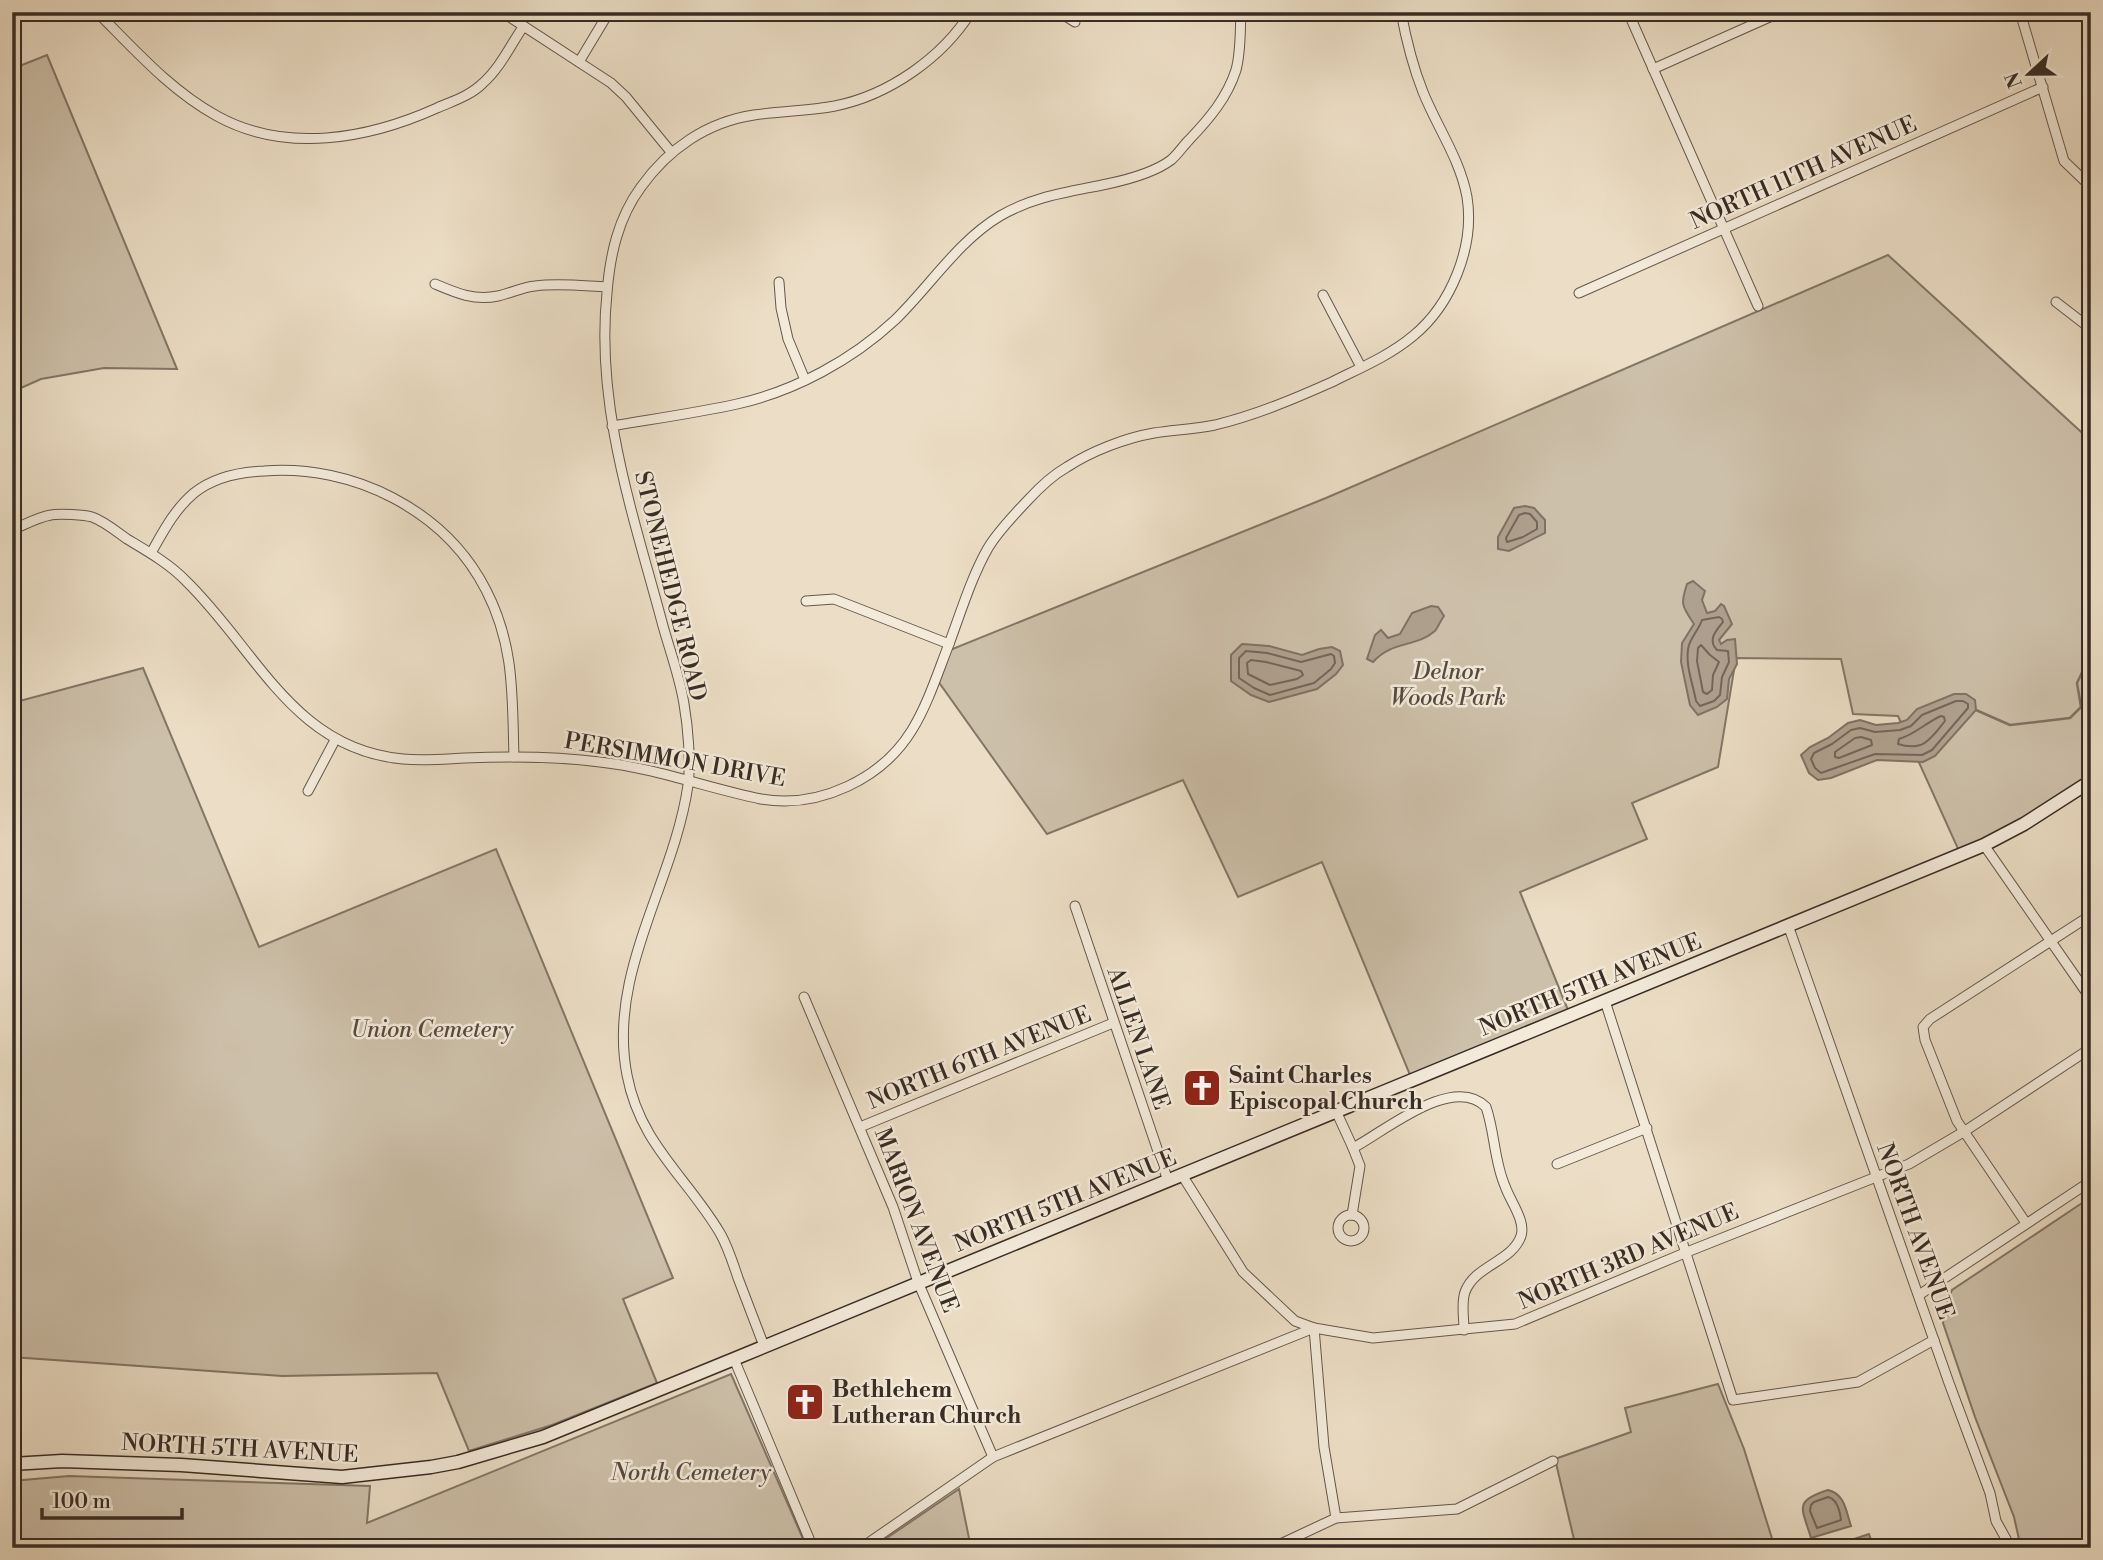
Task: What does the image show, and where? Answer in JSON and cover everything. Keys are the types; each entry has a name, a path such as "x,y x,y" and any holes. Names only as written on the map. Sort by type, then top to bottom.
{"main road":[{"path":"2082,12 2091,20"},
{"name":"NORTH 5TH AVENUE","path":"12,1464 62,1461 181,1465 342,1477 431,1467 543,1437 1984,845 2088,788"}],"street":[{"path":"97,12 160,76 186,98 219,117 253,130 291,137 324,139 359,135 424,114 470,94 497,68 523,27"},
{"path":"502,12 611,83 626,97 671,152"},
{"path":"579,62 609,12"},
{"name":"STONEHEDGE ROAD","path":"764,1346 723,1239 704,1207 651,1139 637,1113 623,1051 623,1024 633,964 670,856 689,780 684,703 612,426 604,351 604,322 612,249 623,217 638,191 671,152 695,136 735,119 835,106 875,93 934,56 952,39 971,12"},
{"path":"1059,12 1075,22"},
{"path":"612,426 739,404 805,380 831,367 877,335 980,230 999,216 1046,195 1139,175 1170,160 1216,111 1227,90 1236,69 1241,12"},
{"name":"PERSIMMON DRIVE","path":"12,530 53,514 93,517 183,577 229,628 300,715 335,740 377,756 433,760 550,757 607,762 769,800 787,800 834,792 879,768 913,729 988,548 1012,516 1038,489 1067,467 1110,446 1147,434 1212,426 1259,412 1309,392 1392,352 1416,335 1436,313 1453,283 1462,258 1468,229 1467,198 1452,152 1423,92 1409,51 1401,12"},
{"path":"1628,12 1758,306"},
{"path":"1653,69 1781,12"},
{"path":"2020,12 2064,161 2091,187"},
{"name":"NORTH 11TH AVENUE","path":"1578,293 2043,87"},
{"path":"779,282 788,340 805,380"},
{"path":"435,284 477,299 533,286 607,287"},
{"path":"1323,295 1361,368"},
{"path":"2056,302 2090,326"},
{"path":"150,553 174,513 195,492 219,478 245,472 297,470 323,473 387,494 416,511 446,536 466,559 486,589 506,643 512,669 514,757"},
{"path":"806,601 834,599 949,644"},
{"path":"308,791 335,740"},
{"path":"1984,845 2091,999"},
{"name":"ALLEN LANE","path":"1075,906 1168,1181"},
{"path":"2026,1223 1957,1121 1925,1040 1923,1027 1930,1019 2091,915"},
{"name":"NORTH AVENUE","path":"1788,925 1990,1493 1996,1521 2011,1548"},
{"name":"MARION AVENUE","path":"804,997 893,1207 918,1282 993,1457"},
{"path":"1605,1001 1733,1400 1858,1382 1934,1340"},
{"name":"NORTH 6TH AVENUE","path":"860,1127 1113,1023"},
{"name":"NORTH 3RD AVENUE","path":"1314,1328 1368,1338 1515,1324 1875,1175 1909,1164 1965,1131 2091,1048"},
{"path":"1353,1148 1419,1107 1436,1101 1464,1097 1481,1101 1486,1107 1497,1163 1522,1226 1522,1234 1516,1247 1475,1276 1464,1292 1464,1330"},
{"path":"1336,1111 1360,1166 1352,1215"},
{"path":"1557,1164 1647,1128"},
{"path":"1182,1175 1243,1272 1295,1321 1314,1328"},
{"path":"1919,1295 2091,1181"},
{"path":"861,1548 993,1457 1314,1328"},
{"path":"1314,1328 1325,1447 1336,1518"},
{"path":"734,1359 813,1548"},
{"path":"1272,1548 1336,1518 1457,1508 1553,1461"}],"green space":[{"path":"47,55 177,369 104,368 41,379 12,392 12,69"},
{"name":"Delnor Woods Park","path":"1888,255 2091,441 2091,776 2023,821 1959,851 1898,716 1853,714 1841,659 1736,658 1718,767 1632,803 1647,839 1520,892 1568,1010 1410,1075 1322,862 1238,897 1183,780 1047,834 938,681 950,650 1326,498"},
{"name":"Union Cemetery","path":"143,668 259,947 496,849 673,1278 623,1299 657,1383 552,1425 469,1451 437,1373 282,1376 12,1357 12,703"},
{"path":"2091,1197 2091,1548 2021,1548 2014,1517 1975,1417 1943,1323 1946,1305 1952,1290"},
{"name":"North Cemetery","path":"731,1374 807,1548 12,1548 12,1481 69,1476 370,1486 367,1523"},
{"path":"1718,1384 1744,1449 1775,1548 1576,1548 1555,1459 1631,1432 1625,1408"},
{"path":"959,1489 971,1548 872,1548"}],"water":[{"path":"1514,508 1534,508 1545,520 1545,533 1509,551 1498,549 1498,537"},
{"path":"1693,581 1705,591 1702,600 1707,613 1715,611 1721,604 1724,606 1732,624 1719,640 1721,644 1735,639 1737,664 1729,679 1727,699 1717,707 1698,715 1690,705 1681,662 1682,643 1694,624 1685,609 1683,597 1687,584"},
{"path":"1431,606 1438,607 1444,616 1435,631 1420,640 1388,650 1373,662 1367,659 1375,635 1381,630 1388,638 1400,634 1412,613"},
{"path":"1242,644 1269,646 1302,655 1332,647 1340,651 1343,665 1317,689 1269,702 1251,695 1231,681 1231,655"},
{"path":"1954,694 1966,694 1975,700 1976,710 1935,756 1923,762 1877,760 1831,778 1818,780 1809,773 1801,755 1848,723 1860,720 1876,725 1898,723 1907,720 1917,709"},
{"path":"1828,1490 1841,1499 1851,1526 1811,1538 1803,1507 1809,1498"},
{"path":"1869,1534 1874,1548 1827,1548"}],"waterway":[{"path":"1976,710 2010,725 2070,718 2081,707 2077,683 2087,662 2091,663"}],"place":[{"name":"Saint Charles Episcopal Church","path":"1202,1088"},
{"name":"Bethlehem Lutheran Church","path":"805,1402"}]}
